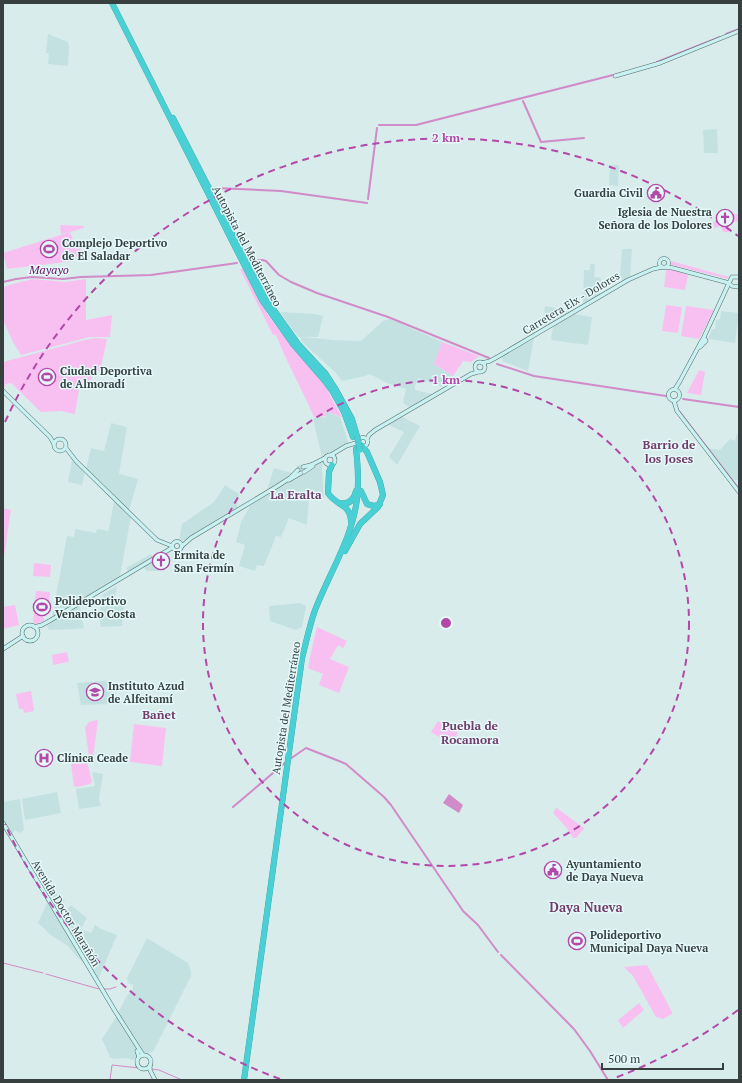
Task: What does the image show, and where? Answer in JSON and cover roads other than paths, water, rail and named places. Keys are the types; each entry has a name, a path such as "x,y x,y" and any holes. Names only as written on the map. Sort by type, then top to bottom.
{"highway":[{"name":"Autopista del Mediterráneo","path":"112,3 262,300 293,344 333,392 360,443 357,499 352,524 313,614 302,658 245,1079"},
{"name":"Autopista del Mediterráneo","path":"116,3 266,299 298,344 325,373 352,419 360,443 361,491 355,525 319,609 310,637 289,760"},
{"path":"345,551 360,524 380,503 383,495 383,488 367,452 360,443"},
{"path":"327,463 329,472 328,493 331,498 350,512 352,524"},
{"path":"339,503 346,504 352,500 355,495 358,479"},
{"path":"361,491 367,504 372,506 380,503"}],"main road":[{"path":"615,76 660,63 739,31"},
{"path":"664,258 668,260 666,266 659,263 664,258"},
{"name":"Carretera Elx - Dolores","path":"653,269 659,263"},
{"name":"Carretera Elx - Dolores","path":"482,363 499,356 628,280 653,269 666,266 730,282"},
{"path":"674,401 679,398 676,390 703,340 730,282 733,277 739,277"},
{"path":"730,282 733,287"},
{"path":"726,291 733,287 739,287"},
{"name":"Carretera Elx - Dolores","path":"485,368 499,356"},
{"path":"333,457 346,446 360,443 375,430 470,374 483,372 485,368 482,363 477,363 472,372 374,429 360,443"},
{"path":"475,368 478,372"},
{"path":"676,390 671,390 669,395 671,400 674,401 677,410 739,492"},
{"path":"3,391 52,439 55,448 76,461"},
{"path":"42,429 58,439 63,439 66,443 66,448 76,461 152,535 178,550 191,538 290,478 299,467 334,462 333,457"},
{"path":"54,444 58,439"},
{"path":"62,451 66,448"},
{"path":"327,463 328,455 333,457"},
{"path":"276,487 319,463 327,463"},
{"path":"302,467 305,469 303,472"},
{"path":"298,470 298,472 303,472"},
{"path":"35,628 173,546 176,541 180,542 191,538"},
{"path":"180,542 182,546"},
{"path":"29,626 35,628 38,635 35,640 29,641 23,637 22,632 24,628 29,626"},
{"path":"3,649 23,637"},
{"name":"Avenida Doctor Marañón","path":"3,823 141,1056"},
{"path":"152,1074 145,1068 138,1065 137,1061 141,1056 146,1055 149,1058 152,1074 155,1080"},
{"path":"145,1068 150,1065"}],"waterway":[{"path":"726,34 739,29"},
{"path":"657,62 720,37"},
{"path":"379,125 416,125 613,75"},
{"path":"523,101 541,142 584,138"},
{"path":"368,199 377,128"},
{"path":"215,188 281,191 367,203"},
{"path":"252,261 266,261 279,275 291,282 317,293 388,317 489,358"},
{"name":"Mayayo","path":"3,282 32,277 63,279 151,275 237,263"},
{"path":"497,364 534,376 666,396"},
{"path":"683,399 739,407"},
{"path":"679,411 739,489"},
{"path":"290,759 306,748 339,761 346,764 384,797 463,911 478,925 498,952"},
{"path":"233,807 286,762"},
{"path":"501,955 574,1029 608,1080"},
{"path":"3,963 43,973"},
{"path":"46,974 99,989"},
{"path":"104,989 116,987"},
{"path":"110,1080 112,1065 139,1068"},
{"path":"151,1069 159,1070 182,1080"}],"place":[{"name":"Guardia Civil","path":"656,193"},
{"name":"Iglesia de Nuestra Señora de los Dolores","path":"725,218"},
{"name":"Complejo Deportivo de El Saladar","path":"49,249"},
{"name":"Ciudad Deportiva de Almoradí","path":"47,377"},
{"name":"Ermita de San Fermín","path":"161,561"},
{"name":"Polideportivo Venancio Costa","path":"42,607"},
{"name":"Instituto Azud de Alfeitamí","path":"95,692"},
{"name":"Clínica Ceade","path":"44,758"},
{"name":"Ayuntamiento de Daya Nueva","path":"553,870"},
{"name":"Polideportivo Municipal Daya Nueva","path":"577,941"}],"district":[{"name":"Barrio de los Joses","path":"669,452"},
{"name":"La Eralta","path":"296,495"},
{"name":"Bañet","path":"159,715"},
{"name":"Puebla de Rocamora","path":"470,733"},
{"name":"Daya Nueva","path":"586,907"}]}
